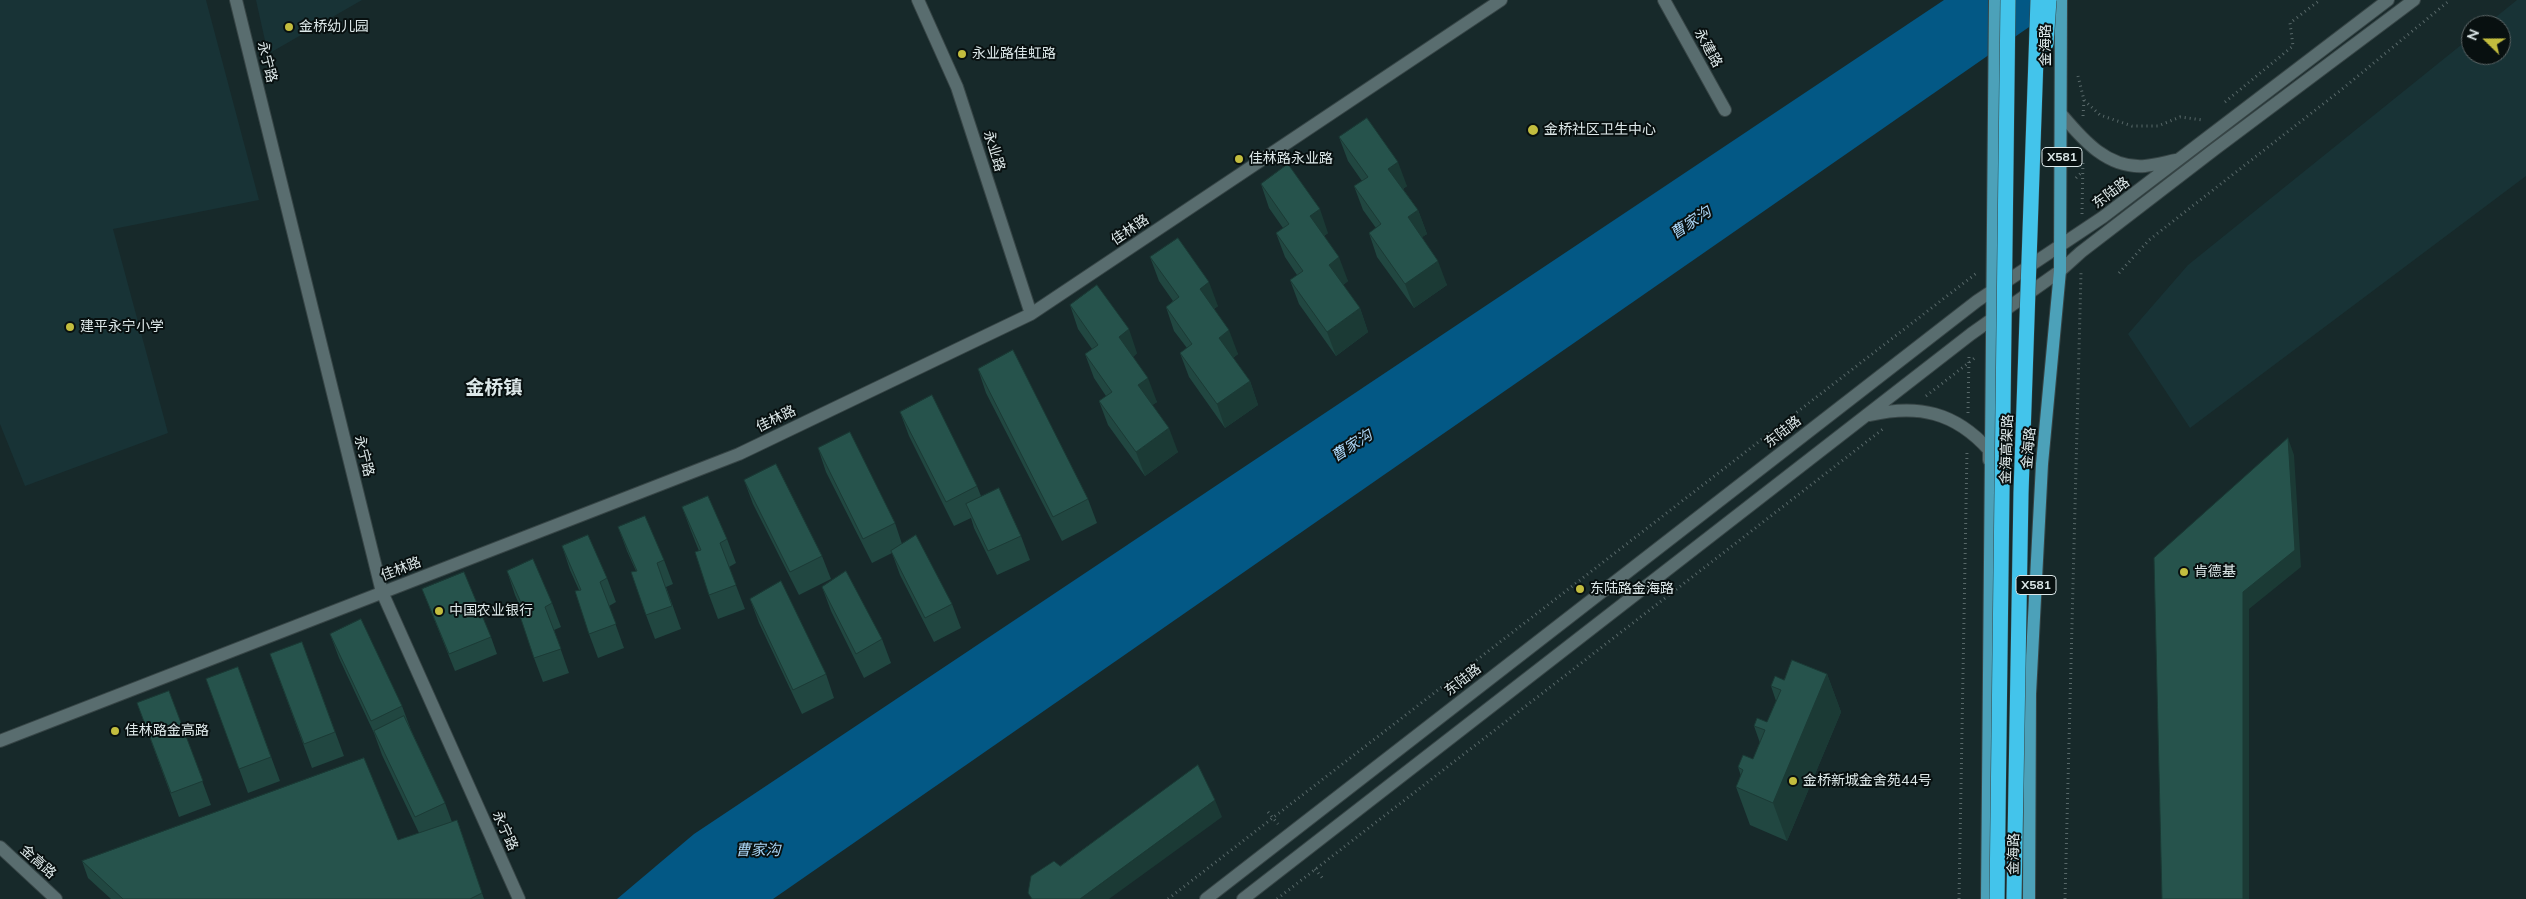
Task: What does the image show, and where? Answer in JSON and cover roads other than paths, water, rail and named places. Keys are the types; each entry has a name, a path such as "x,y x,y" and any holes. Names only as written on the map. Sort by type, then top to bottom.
{"highway":[{"name":"金海高架路","path":"1997,899 2008,0"},
{"name":"金海高架路","path":"2014,899 2022,490 2038,0"},
{"path":"2022,490 2049,0"}],"main road":[{"name":"永宁路","path":"236,0 382,592 519,899"},
{"name":"永业路","path":"918,0 957,87 1031,314"},
{"name":"佳林路","path":"0,741 739,454 1031,314 1501,0"},
{"name":"永建路","path":"1664,0 1725,110"},
{"name":"金海路","path":"1987,899 1989,489 1995,0"},
{"name":"金海路","path":"2028,899 2030,694 2042,464 2060,271 2061,0"},
{"name":"东陆路","path":"1206,899 1977,301 2082,232 2181,159 2388,0"},
{"name":"东陆路","path":"1243,899 1971,334 2060,271 2081,252 2414,0"},
{"path":"2062,114 2083,140 2103,155 2130,165 2144,166 2181,159"},
{"path":"1865,416 1892,410 1909,409 1938,414 1967,430 1988,450 1989,489"},
{"name":"金高路","path":"0,847 56,899"}],"water":[{"name":"曹家沟","path":"1944,0 2068,0 773,899 617,899 694,834"}],"place":[{"name":"金桥幼儿园","path":"289,27"},
{"name":"永业路佳虹路","path":"962,54"},
{"name":"金桥社区卫生中心","path":"1533,130"},
{"name":"佳林路永业路","path":"1239,159"},
{"name":"建平永宁小学","path":"70,327"},
{"name":"肯德基","path":"2184,572"},
{"name":"东陆路金海路","path":"1580,589"},
{"name":"中国农业银行","path":"439,611"},
{"name":"佳林路金高路","path":"115,731"},
{"name":"金桥新城金舍苑44号","path":"1793,781"}],"district":[{"name":"金桥镇","path":"494,388"}]}
